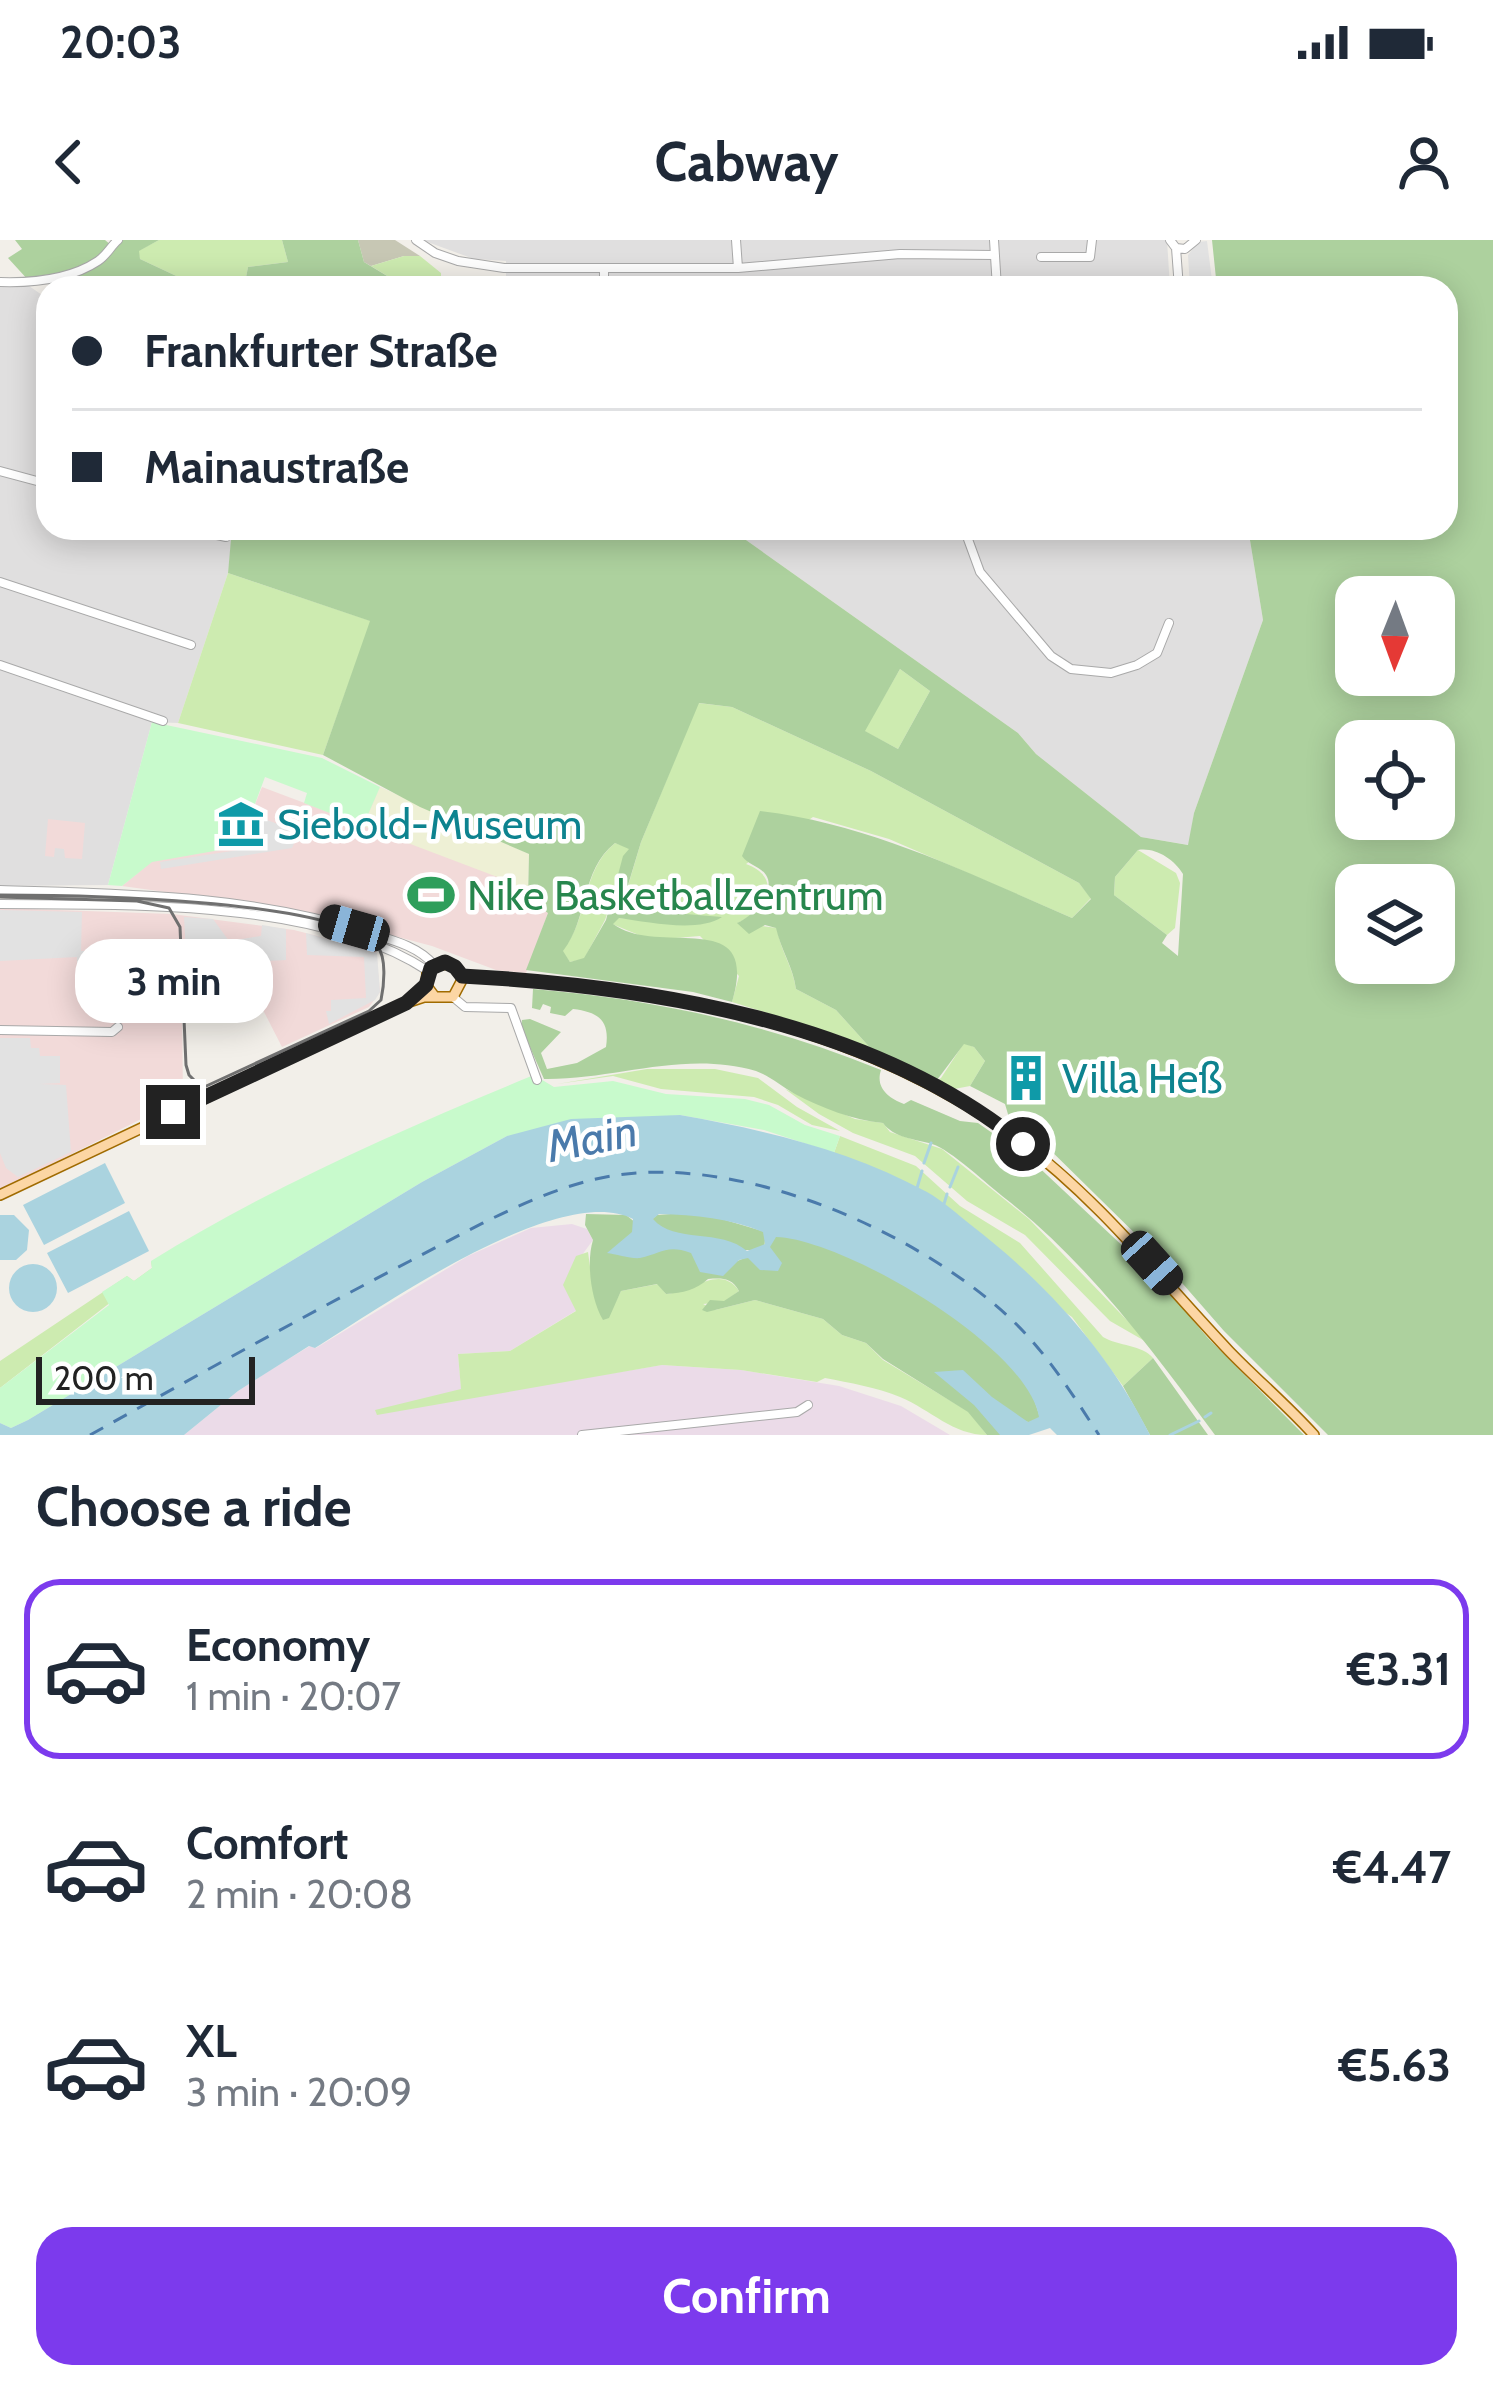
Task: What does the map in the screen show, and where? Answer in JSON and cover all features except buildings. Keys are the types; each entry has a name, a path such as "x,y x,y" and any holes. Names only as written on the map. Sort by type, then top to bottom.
{"main road":[{"path":"406,1003 426,985 431,968 451,964 462,980"},
{"path":"462,980 635,993 737,1013 866,1055 953,1099 1017,1138 1072,1184 1314,1435"},
{"path":"0,1195 406,1003 435,997 455,1000 462,980"},
{"path":"426,985 435,997"}],"street":[{"path":"416,240 435,253 479,266 738,268 900,254 994,255"},
{"path":"736,240 738,268"},
{"path":"994,240 996,276"},
{"path":"1041,257 1084,260 1093,253 1092,240"},
{"path":"1180,275 1188,248 1196,240"},
{"path":"57,276 87,268 105,257 115,242"},
{"path":"1180,275 1173,244 1188,248"},
{"path":"604,269 604,276"},
{"path":"0,282 36,281"},
{"path":"0,471 36,481"},
{"path":"968,540 980,572 1051,656 1071,669 1111,673 1138,665 1157,653 1169,623"},
{"path":"0,582 191,645"},
{"path":"0,665 163,722"},
{"path":"73,890 73,905"},
{"path":"0,895 73,890 219,900 407,945 431,968"},
{"path":"0,895 73,905 254,910"},
{"path":"219,900 219,912"},
{"path":"455,1000 465,1007 511,1008 537,1080"},
{"path":"0,1030 112,1032 118,1027"},
{"path":"582,1435 797,1412 808,1405"}],"shaded area":[{"path":"358,240 395,240 420,256 371,266 364,262"},
{"path":"422,240 1167,240 1169,276 506,276 506,261 474,259"},
{"path":"1207,241 1211,276 1189,276 1188,255 1198,242"},
{"path":"0,286 29,286 36,291 36,540 232,540 228,573 178,723 152,722 108,885 0,886"},
{"path":"746,540 1250,540 1263,620 1194,813 1189,845 1141,837 1036,754 1018,733"},
{"path":"262,787 363,825 380,787 420,807 548,913 526,973 496,970 432,946 296,910 122,886 151,862 234,814 249,819"},
{"path":"380,787 529,854 528,899 511,893 508,881 363,826"},
{"path":"259,817 299,832 292,848 161,869 160,862 245,849"},
{"path":"48,819 85,823 82,859 65,858 64,849 55,848 54,857 45,856"},
{"path":"0,908 172,914 294,930 376,951 380,992 369,1007 282,1047 261,1006 182,1009 183,1098 0,1190"},
{"path":"0,910 82,912 81,951 104,951 104,987 77,987 77,957 0,961"},
{"path":"184,917 213,919 229,941 261,936 262,925 286,929 286,960 208,964 209,1008 189,1009"},
{"path":"306,933 377,953 380,992 375,1000 329,1024 326,1011 331,1011 331,1000 366,998 364,957 307,955"},
{"path":"0,1038 30,1038 31,1048 39,1048 40,1056 60,1056 60,1083 40,1084 66,1085 71,1152 18,1177 6,1168 0,1153"},
{"path":"572,1224 587,1229 593,1240 582,1255 577,1310 510,1351 458,1354 462,1398 662,1365 741,1370 839,1386 901,1406 950,1435 184,1435 272,1369 310,1346 316,1348 468,1256 531,1228"}],"green space":[{"path":"15,240 105,240 112,246 121,240 159,240 139,251 140,259 176,276 36,276 29,281 8,258 22,249"},
{"path":"159,240 282,240 288,262 248,267 246,276 176,276 140,259 138,251"},
{"path":"282,240 358,240 364,262 387,276 246,276 248,267 288,262"},
{"path":"1212,240 1493,240 1493,1435 1328,1435 1224,1331 1162,1260 1037,1137 1010,1121 1005,1104 970,1086 985,1061 974,1047 964,1044 937,1080 873,1051 836,1010 796,989 776,928 765,925 749,934 737,923 756,910 768,889 766,875 742,856 760,811 881,839 1072,918 1091,899 1079,883 871,771 732,707 699,703 641,842 622,905 722,917 687,925 619,918 613,924 655,937 719,943 732,953 737,972 732,1002 693,992 526,970 548,913 528,899 529,854 420,807 323,755 370,621 228,573 231,540 746,540 1018,733 1036,754 1141,837 1188,845 1194,813 1263,620 1250,540 1458,540 1458,276 1216,276","holes":["900,669 930,691 898,749 865,731","615,843 629,849 606,920 584,958 570,962 563,951 596,867","1138,850 1157,852 1183,874 1178,956 1162,943 1167,935 1114,895 1115,877"]},
{"path":"420,256 441,276 387,276 371,266"},
{"path":"228,573 371,621 323,755 178,723"},
{"path":"900,669 930,691 898,749 864,731"},
{"path":"698,703 732,707 871,771 1079,883 1091,898 1072,918 889,839 813,817 746,864 765,877 767,894 738,923 777,928 796,989 836,1010 873,1051 841,1036 732,1002 739,976 700,936 651,940 612,924 618,918 667,921 622,906 641,842"},
{"path":"152,722 322,758 380,787 363,826 304,803 307,793 265,777 249,820 234,815 220,850 152,862 122,886 108,885"},
{"path":"615,843 630,848 605,920 584,959 570,962 562,951 577,924 596,867"},
{"path":"1138,850 1176,873 1180,883 1175,928 1167,935 1114,895 1115,877"},
{"path":"533,989 666,1007 796,1039 881,1070 882,1087 898,1102 911,1100 960,1121 978,1123 1031,1160 1159,1280 1207,1337 1304,1435 1215,1435 1144,1341 1065,1251 940,1147 899,1135 883,1123 827,1109 761,1073 729,1065 676,1065 544,1079 522,1020 561,1032 541,1053 547,1069 577,1063 606,1047 606,1031 601,1019 590,1013 573,1009 565,1016 550,1013 551,1007 543,1004 540,1010 532,1008"},
{"path":"964,1043 985,1061 970,1086 949,1090 934,1082"},
{"path":"647,1069 715,1069 758,1078 840,1131 812,1125 754,1097 661,1089 613,1076 557,1084"},
{"path":"534,1075 554,1087 613,1081 666,1094 745,1099 840,1136 834,1153 764,1130 680,1115 507,1136 422,1182 28,1420 11,1428 0,1423 0,1388 109,1305 102,1292 127,1276 134,1281 152,1268 151,1261 291,1183"},
{"path":"785,1089 942,1149 1029,1219 1150,1344 1110,1321 1025,1235 967,1201 915,1156 853,1133"},
{"path":"840,1136 916,1166 960,1206 1020,1243 1103,1337 1153,1358 1123,1386 1072,1317 834,1153"},
{"path":"698,1212 766,1232 764,1249 704,1244 672,1235 650,1221 657,1215"},
{"path":"586,1214 626,1215 661,1243 735,1262 768,1248 774,1236 802,1240 870,1267 942,1309 1002,1354 1025,1379 1040,1418 1031,1423 975,1404 1003,1435 987,1435 968,1412 823,1319 755,1300 702,1310 710,1300 724,1301 739,1291 726,1280 708,1279 672,1294 657,1284 621,1291 609,1318 603,1320 591,1281 593,1240 585,1225"},
{"path":"588,1252 593,1289 611,1311 621,1291 658,1284 666,1294 723,1280 739,1291 724,1302 703,1304 715,1310 755,1300 823,1319 969,1412 987,1435 963,1431 900,1397 853,1384 662,1365 377,1415 375,1410 461,1389 458,1354 510,1351 576,1311 563,1285 576,1256"},
{"path":"151,1261 160,1264 0,1388 0,1361 127,1276 134,1281 152,1268"},
{"path":"1153,1358 1208,1435 1150,1435 1123,1386"}],"water":[{"name":"Main","path":"680,1115 712,1121 837,1153 927,1192 998,1247 1073,1320 1115,1375 1150,1435 1057,1435 1050,1428 1029,1435 1000,1435 974,1405 934,1372 963,1370 1028,1422 1039,1417 1027,1389 969,1330 886,1276 806,1242 776,1237 770,1247 782,1263 778,1271 760,1270 748,1258 739,1260 723,1276 700,1272 691,1253 682,1250 640,1258 607,1253 632,1232 633,1219 601,1212 561,1218 471,1254 315,1348 309,1346 238,1391 184,1435 0,1435 0,1423 11,1428 28,1420 422,1182 507,1136 571,1119","holes":["659,1214 750,1227 763,1232 765,1244 747,1251 724,1240 673,1231 653,1219"]},
{"path":"105,1163 125,1203 44,1245 23,1205"},
{"path":"129,1211 149,1251 68,1293 47,1253"},
{"path":"0,1215 14,1215 29,1230 27,1250 16,1260 0,1260"},
{"path":"33,1264 50,1271 57,1288 50,1305 33,1312 16,1305 9,1288 16,1271"}],"waterway":[{"path":"924,1163 931,1143"},
{"path":"950,1187 958,1167"},
{"path":"917,1188 922,1171"},
{"path":"944,1204 947,1194"},
{"path":"1205,1417 1211,1413"},
{"path":"1170,1435 1199,1421"}],"ferry route":[{"path":"90,1435 495,1217 584,1182 637,1173 694,1174 753,1184 812,1201 922,1253 970,1285 1024,1332 1099,1435"}],"tram line":[{"path":"0,895 198,902 310,918 351,930 377,946 383,964 381,1000 369,1011 202,1088 186,1065 180,927 169,908 137,901 0,897"}],"place":[{"name":"Siebold-Museum","path":"241,824"},
{"name":"Nike Basketballzentrum","path":"431,895"},
{"name":"Villa Heß","path":"1026,1078"}],"route":[{"path":"173,1112 406,1003 426,985 431,968 445,962 462,976 635,993 792,1029 866,1055 925,1083 1023,1144"}]}
